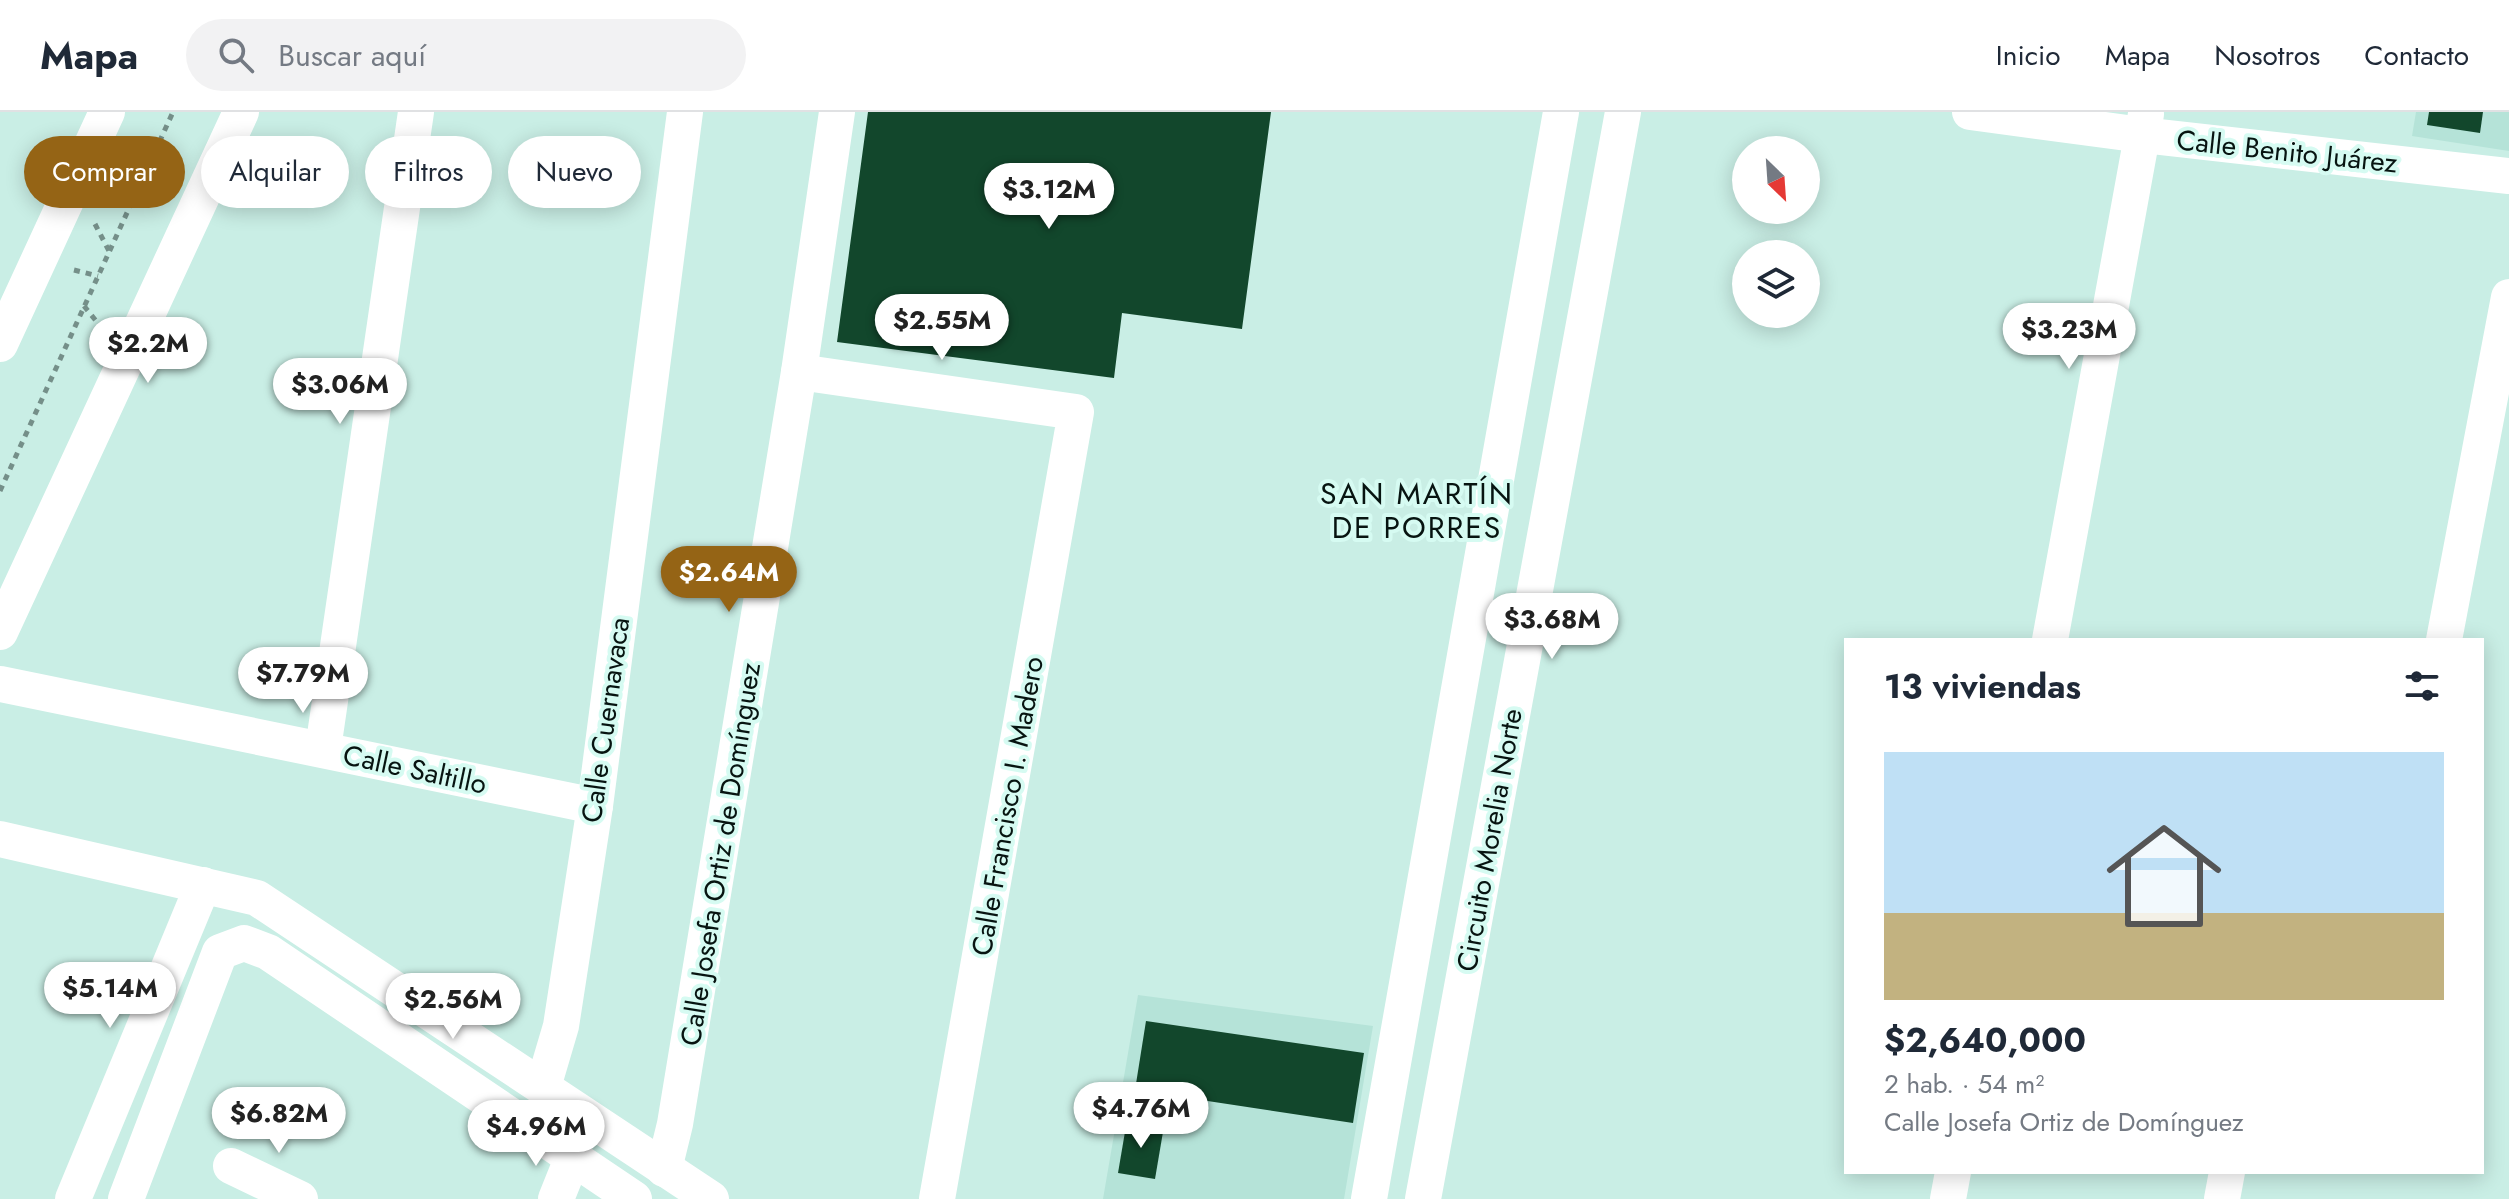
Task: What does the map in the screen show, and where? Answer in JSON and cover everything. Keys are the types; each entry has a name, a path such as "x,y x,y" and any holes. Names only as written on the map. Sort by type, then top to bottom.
{"street":[{"path":"0,344 107,112"},
{"path":"0,632 241,112"},
{"path":"323,749 416,112"},
{"name":"Calle Cuernavaca","path":"543,1087 561,1026 595,806 685,112"},
{"name":"Calle Josefa Ortiz de Domínguez","path":"664,1169 675,1124 799,372 837,112"},
{"name":"Circuito Morelia Norte","path":"1561,112 1371,1191 1424,1195 1623,112"},
{"name":"Calle Benito Juárez","path":"1970,112 2144,124 2509,176"},
{"path":"2050,638 2144,124"},
{"path":"2444,638 2509,297"},
{"name":"Calle Francisco I. Madero","path":"799,372 1076,412 937,1199"},
{"name":"Calle Saltillo","path":"0,684 595,806"},
{"path":"0,839 257,898 711,1199"},
{"path":"73,1199 203,885"},
{"path":"126,1199 220,952 244,943 268,952 634,1199"},
{"path":"556,1199 572,1159"},
{"path":"231,1166 300,1199"},
{"path":"1948,1199 1953,1174"},
{"path":"2222,1199 2227,1174"}],"path":[{"path":"0,491 173,112"}],"shaded area":[{"path":"2416,112 2509,112 2509,151 2412,136"},
{"path":"1138,995 1373,1026 1344,1199 1103,1199"}],"building":[{"path":"868,112 1271,112 1242,329 1122,313 1114,378 837,342"},
{"path":"2429,112 2483,112 2480,133 2427,125"},
{"path":"1146,1021 1364,1053 1353,1123 1135,1090"},
{"path":"1127,1120 1164,1126 1155,1179 1118,1173"}],"district":[{"name":"SAN MARTÍN DE PORRES","path":"1417,511"}]}
